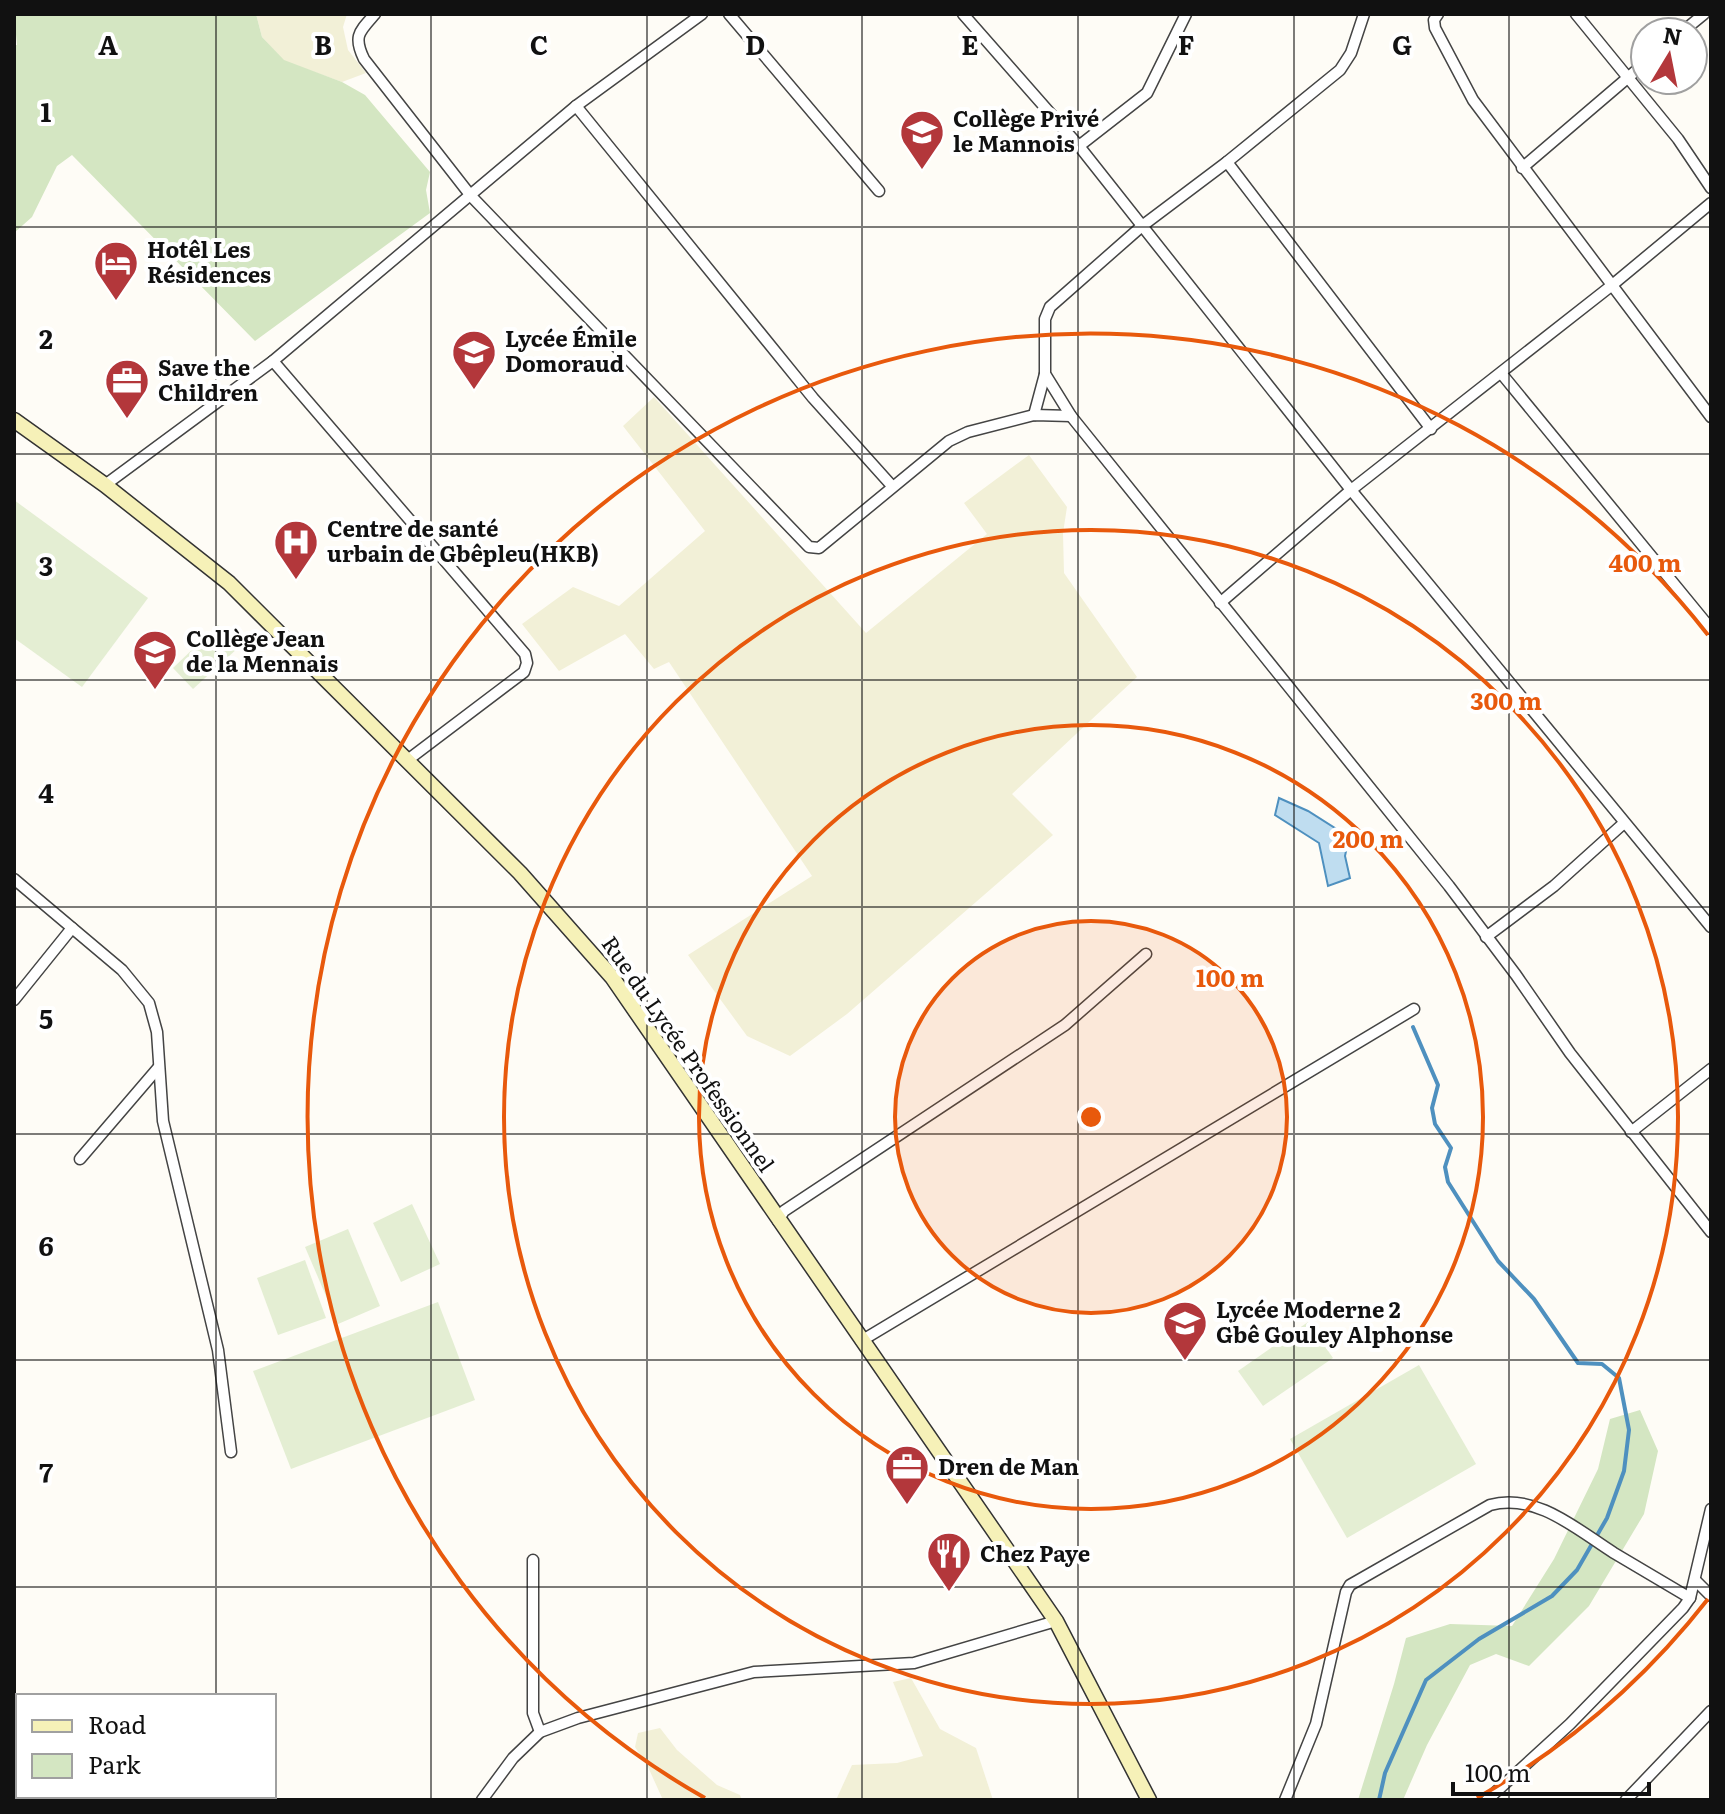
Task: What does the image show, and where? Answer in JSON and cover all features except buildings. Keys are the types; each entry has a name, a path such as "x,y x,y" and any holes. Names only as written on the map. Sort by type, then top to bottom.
{"main road":[{"name":"Rue du Lycée Professionnel","path":"14,420 105,485 229,583 520,873 612,977 1056,1621 1149,1800"}],"street":[{"path":"375,14 357,38 364,59 471,196 809,547 819,548 949,441 968,432 1034,415 1071,416"},
{"path":"105,485 273,361 576,106 702,14"},
{"path":"729,14 879,191"},
{"path":"963,14 1079,146 1351,490 1711,927"},
{"path":"1079,146 1147,93 1186,14"},
{"path":"1034,415 1045,374 1045,319 1050,307 1142,226 1340,70 1351,53 1364,14"},
{"path":"1438,14 1434,20 1435,28 1473,100 1711,417"},
{"path":"1576,14 1678,139 1711,188"},
{"path":"1522,168 1627,79"},
{"path":"576,106 813,398 892,486"},
{"path":"1227,162 1431,429"},
{"path":"1220,603 1351,490 1611,286 1711,203"},
{"path":"273,361 525,654 527,663 524,672 409,759"},
{"path":"1501,373 1711,629"},
{"path":"1045,374 1071,416 1449,886 1570,1053 1711,1232"},
{"path":"1486,937 1554,886 1624,823"},
{"path":"14,879 122,970 149,1003 157,1032 163,1121 218,1350 231,1452"},
{"path":"14,1000 72,928"},
{"path":"778,1215 1065,1025 1146,954"},
{"path":"861,1341 1414,1009"},
{"path":"80,1159 158,1068"},
{"path":"1631,1132 1711,1069"},
{"path":"1285,1800 1316,1724 1350,1585 1490,1505 1516,1503 1541,1509 1690,1598"},
{"path":"1487,1800 1570,1724 1690,1598 1711,1509"},
{"path":"533,1560 533,1713 540,1732"},
{"path":"1695,1580 1711,1596"},
{"path":"482,1800 513,1758 540,1732 578,1718 754,1672 914,1663 1056,1621"},
{"path":"1626,1800 1711,1711"}],"shaded area":[{"path":"256,14 347,14 343,27 348,50 366,73 342,82 284,61 262,37"},
{"path":"654,397 866,633 987,534 964,503 1029,455 1067,507 1063,533 1064,573 1137,677 1012,794 1053,835 847,1014 790,1056 747,1036 688,955 812,876 669,662 654,669 625,634 559,671 522,624 573,587 619,606 705,531 623,426"},
{"path":"911,1678 940,1729 976,1748 993,1800 836,1800 852,1765 897,1763 923,1756 893,1682"},
{"path":"660,1728 677,1750 717,1785 740,1795 742,1800 663,1800 635,1747 638,1733"}],"green space":[{"path":"14,14 256,14 262,37 284,60 342,82 365,95 430,172 426,190 430,213 255,341 72,155 57,166 32,217 14,233 14,45 17,45"},
{"path":"14,500 148,598 82,687 14,638"},
{"path":"218,625 239,647 193,689 173,668"},
{"path":"412,1204 440,1264 401,1282 373,1223"},
{"path":"348,1229 380,1306 338,1324 305,1247"},
{"path":"305,1260 326,1318 278,1335 257,1278"},
{"path":"438,1302 475,1400 291,1469 253,1371"},
{"path":"1308,1322 1333,1358 1263,1406 1238,1371"},
{"path":"1419,1365 1476,1464 1347,1538 1290,1439"},
{"path":"1640,1410 1658,1451 1644,1514 1589,1606 1529,1666 1496,1654 1470,1665 1427,1745 1403,1800 1358,1800 1406,1638 1450,1624 1512,1626 1554,1559 1598,1469 1610,1419"}],"water":[{"path":"1279,798 1308,811 1349,837 1345,856 1350,878 1328,886 1319,843 1275,815"}],"waterway":[{"path":"1379,1800 1385,1773 1426,1680 1479,1639 1552,1596 1577,1570 1607,1518 1624,1471 1629,1430 1619,1378 1602,1364 1578,1363 1534,1299 1498,1261 1448,1182 1445,1167 1451,1148 1435,1124 1432,1108 1438,1085 1413,1027"}],"place":[{"name":"Collège Privé le Mannois","path":"922,171"},
{"name":"Hotêl Les Résidences","path":"116,302"},
{"name":"Lycée Émile Domoraud","path":"474,391"},
{"name":"Save the Children","path":"127,420"},
{"name":"Centre de santé urbain de Gbêpleu(HKB)","path":"296,581"},
{"name":"Collège Jean de la Mennais","path":"155,691"},
{"name":"Lycée Moderne 2 Gbê Gouley Alphonse","path":"1185,1362"},
{"name":"Dren de Man","path":"907,1506"},
{"name":"Chez Paye","path":"949,1593"}]}
